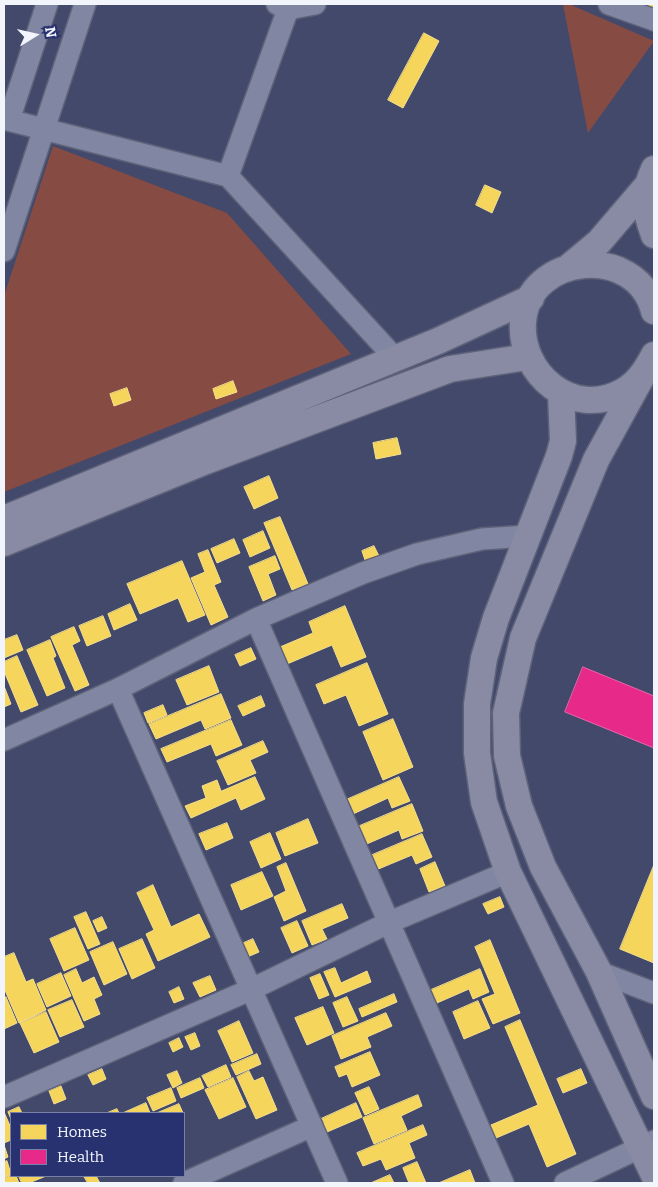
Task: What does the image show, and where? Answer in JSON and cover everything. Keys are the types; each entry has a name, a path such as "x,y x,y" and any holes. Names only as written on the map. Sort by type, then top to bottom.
{"main road":[{"path":"650,178 645,213 654,235"},
{"path":"641,378 622,392 599,400 575,398 561,393 536,372 528,358 524,348 523,321 531,298 547,279 569,267 599,242 650,178"},
{"path":"569,267 594,264 618,269 638,283 652,303 654,311"},
{"path":"4,519 438,341 531,298"},
{"path":"654,355 596,460 523,638 513,675 506,713 507,756 519,806 543,867 599,972 654,1096"},
{"path":"4,543 206,461 450,370 528,358"},
{"path":"561,393 563,441 559,456 496,618 484,658 477,704 477,753 484,802 508,872 648,1144 654,1175"},
{"path":"498,845 528,829"}],"street":[{"path":"47,4 6,120 228,176 394,358"},
{"path":"4,251 42,130 85,4"},
{"path":"228,176 282,6 315,4"},
{"path":"609,4 654,20"},
{"path":"4,740 118,689 256,619 363,573 417,554 482,539 528,536"},
{"path":"256,619 503,1183"},
{"path":"118,689 337,1183"},
{"path":"4,1097 252,989 390,922 508,872"},
{"path":"599,972 654,993"},
{"path":"184,1183 312,1126"},
{"path":"565,1183 648,1144"}],"shaded area":[{"path":"563,4 569,4 654,41 588,133"},
{"path":"53,146 227,213 351,354 4,492 4,296"}],"building: Homes":[{"path":"638,4 654,4 654,12"},
{"path":"424,33 439,41 403,108 388,100"},
{"path":"485,185 501,192 492,213 476,205"},
{"path":"233,381 237,392 216,399 213,389"},
{"path":"127,388 131,400 114,406 110,394"},
{"path":"397,438 401,454 376,459 373,443"},
{"path":"269,476 278,498 254,509 244,487"},
{"path":"280,517 308,584 292,590 264,523"},
{"path":"263,531 270,548 250,557 243,540"},
{"path":"234,539 240,553 217,563 211,549"},
{"path":"374,546 380,558 366,563 362,551"},
{"path":"208,550 221,582 214,585 228,617 211,625 191,578 205,572 198,554"},
{"path":"275,556 280,569 268,574 276,595 263,601 249,567"},
{"path":"182,561 205,615 188,622 178,598 140,614 127,584"},
{"path":"130,604 137,620 114,630 108,614"},
{"path":"345,606 366,657 341,667 332,645 287,664 280,647 313,633 309,622"},
{"path":"103,616 111,636 87,646 79,626"},
{"path":"74,627 80,641 72,645 89,685 75,691 51,637"},
{"path":"17,635 23,650 4,658 4,640"},
{"path":"50,640 56,656 53,658 65,688 47,696 27,650"},
{"path":"251,648 256,659 240,666 235,655"},
{"path":"17,656 38,705 21,712 4,671 4,662"},
{"path":"367,663 388,714 359,726 346,695 324,704 316,685"},
{"path":"209,666 219,692 187,705 176,680"},
{"path":"4,686 11,704 4,707"},
{"path":"221,694 231,718 205,729 201,720 156,739 149,724"},
{"path":"261,696 265,706 243,716 238,706"},
{"path":"163,705 167,715 148,723 144,713"},
{"path":"393,719 413,767 383,780 363,732"},
{"path":"231,720 242,745 216,756 211,744 167,762 161,749"},
{"path":"263,741 268,752 250,760 256,773 228,785 217,761"},
{"path":"255,777 265,799 241,810 236,798 191,818 185,806 206,798 202,786 217,780 221,791"},
{"path":"399,777 410,801 392,808 388,798 353,814 346,800"},
{"path":"412,804 423,831 402,839 399,830 362,846 355,828"},
{"path":"308,819 318,843 285,856 276,833"},
{"path":"227,823 233,838 206,850 199,834"},
{"path":"270,833 281,859 261,868 250,842"},
{"path":"422,834 432,857 416,864 412,855 376,870 370,856"},
{"path":"435,862 445,886 429,892 420,869"},
{"path":"286,863 306,911 284,921 274,897 286,891 277,867"},
{"path":"654,865 654,963 620,949"},
{"path":"262,872 273,896 241,910 231,885"},
{"path":"153,885 171,927 199,914 210,937 158,961 146,934 154,930 137,893"},
{"path":"500,897 504,907 488,914 483,904"},
{"path":"342,904 348,918 322,929 327,939 312,945 302,921"},
{"path":"86,912 100,944 88,949 74,917"},
{"path":"102,917 107,928 98,932 93,921"},
{"path":"297,921 308,946 292,953 281,928"},
{"path":"75,928 89,960 64,971 50,939"},
{"path":"142,939 155,968 132,979 119,949"},
{"path":"253,939 259,952 245,958 239,945"},
{"path":"490,940 520,1013 493,1024 482,999 495,994 475,947"},
{"path":"113,942 127,974 104,985 90,952"},
{"path":"14,953 26,982 33,979 46,1010 19,1023 4,988 4,957"},
{"path":"335,968 341,983 367,971 371,982 335,997 324,972"},
{"path":"76,969 82,983 94,977 102,995 94,999 100,1014 84,1021 64,975"},
{"path":"480,969 489,992 473,999 469,989 430,1006 424,993"},
{"path":"61,973 71,996 47,1007 37,984"},
{"path":"320,974 329,995 319,999 310,978"},
{"path":"210,976 216,990 200,997 193,983"},
{"path":"179,987 184,999 174,1003 169,992"},
{"path":"394,994 397,1002 362,1017 359,1009"},
{"path":"6,997 17,1023 4,1029 4,998"},
{"path":"347,997 358,1021 343,1027 333,1003"},
{"path":"72,1000 84,1027 60,1037 48,1010"},
{"path":"478,1001 490,1028 464,1039 453,1012"},
{"path":"323,1007 334,1033 307,1045 295,1018"},
{"path":"46,1012 59,1042 34,1053 20,1023"},
{"path":"386,1013 392,1026 367,1037 371,1047 341,1059 332,1036"},
{"path":"520,1020 576,1154 547,1167 529,1124 489,1141 484,1128 538,1105 505,1027"},
{"path":"239,1021 253,1053 232,1062 218,1031"},
{"path":"195,1033 200,1046 191,1050 185,1037"},
{"path":"179,1038 183,1047 173,1052 169,1043"},
{"path":"370,1052 380,1075 352,1087 347,1074 339,1077 335,1067"},
{"path":"257,1054 261,1064 236,1075 231,1065"},
{"path":"226,1065 231,1077 208,1087 202,1076"},
{"path":"102,1069 106,1079 93,1085 88,1075"},
{"path":"581,1069 587,1083 563,1093 557,1079"},
{"path":"177,1071 182,1083 173,1088 167,1075"},
{"path":"249,1071 254,1081 263,1077 277,1110 256,1119 237,1077"},
{"path":"200,1078 204,1088 181,1098 177,1088"},
{"path":"233,1078 246,1107 219,1119 205,1090"},
{"path":"61,1086 66,1099 54,1104 49,1091"},
{"path":"369,1087 379,1109 365,1115 355,1093"},
{"path":"171,1088 176,1101 153,1111 147,1098"},
{"path":"418,1095 422,1106 401,1116 407,1130 374,1144 363,1118"},
{"path":"146,1103 150,1112 125,1112"},
{"path":"356,1103 362,1117 327,1132 321,1119"},
{"path":"179,1104 183,1112 159,1112"},
{"path":"19,1107 22,1112 10,1112 10,1117 8,1112"},
{"path":"4,1112 10,1126 10,1140 4,1143"},
{"path":"423,1125 427,1135 409,1143 415,1158 386,1170 381,1159 363,1166 357,1153"},
{"path":"4,1149 8,1157 4,1159"},
{"path":"7,1161 10,1174 4,1177 4,1162"},
{"path":"417,1162 426,1183 409,1183 403,1168"},
{"path":"470,1170 475,1183 439,1183"},
{"path":"10,1175 10,1177 16,1177 19,1183 4,1183 4,1178"},
{"path":"390,1175 394,1183 371,1183"},
{"path":"19,1177 44,1177 29,1183 22,1183"},
{"path":"85,1177 97,1177 100,1183 88,1183"}],"building: Health":[{"path":"583,667 654,696 654,748 565,712"}]}
